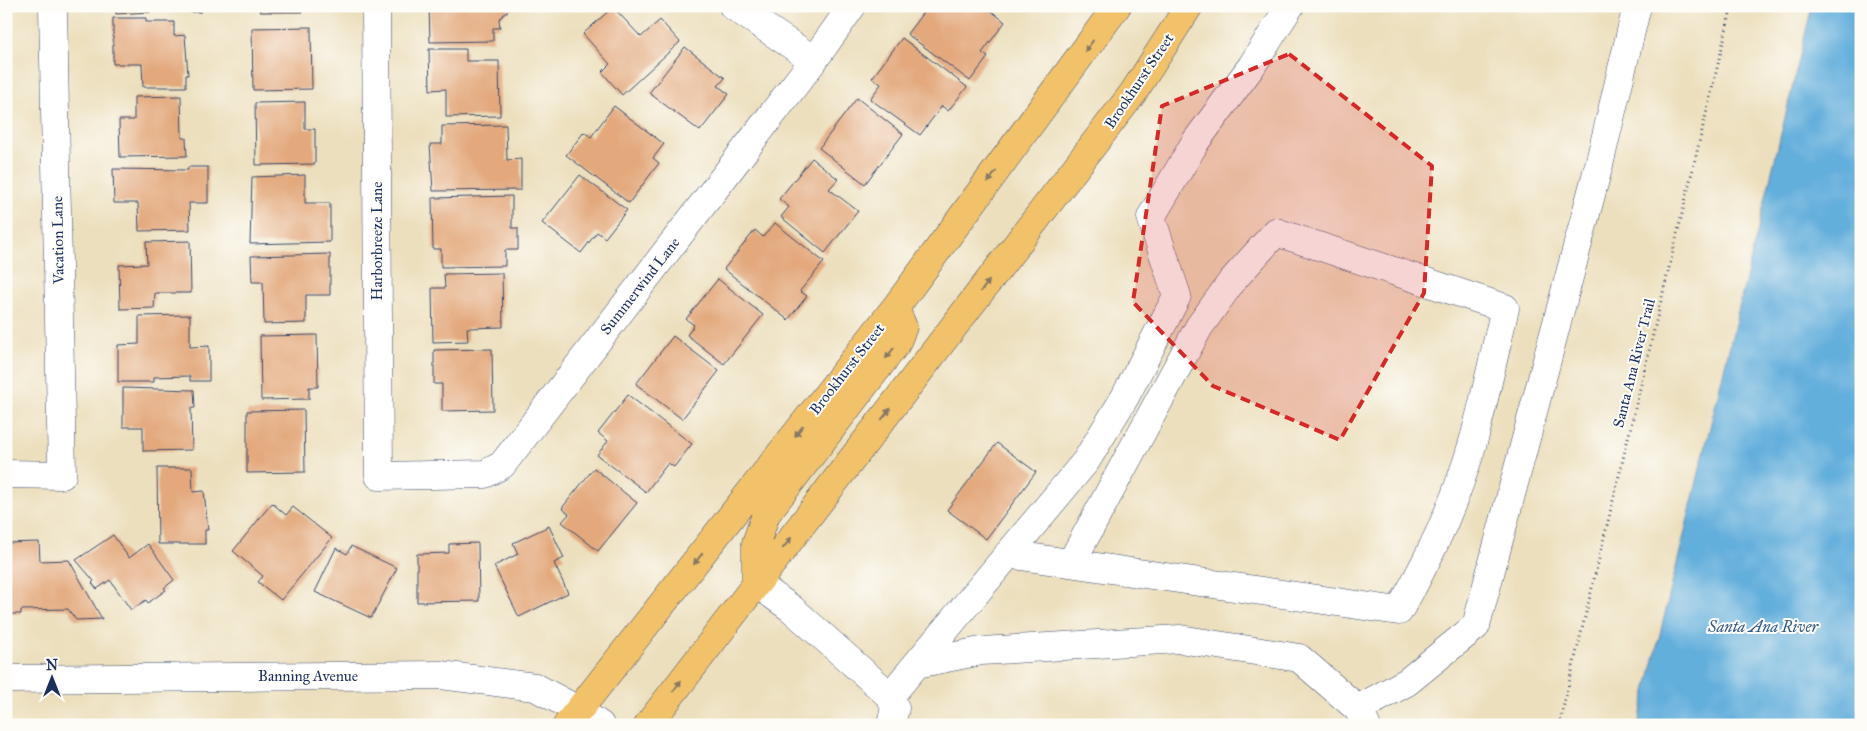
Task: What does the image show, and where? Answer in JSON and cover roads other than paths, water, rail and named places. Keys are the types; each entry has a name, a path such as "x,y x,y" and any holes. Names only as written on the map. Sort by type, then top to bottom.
{"main road":[{"name":"Brookhurst Street","path":"582,720 895,308 1117,6"},
{"name":"Brookhurst Street","path":"648,725 1133,93 1188,6"},
{"path":"756,583 756,543 766,514 896,344 902,327 895,308"}],"street":[{"name":"Vacation Lane","path":"6,474 62,474 53,6"},
{"name":"Harborbreeze Lane","path":"376,6 379,476"},
{"path":"733,6 814,60"},
{"name":"Summerwind Lane","path":"379,476 485,474 502,465 814,60 852,6"},
{"path":"890,696 1086,461 1125,397 1177,296 1151,217 1196,141 1251,67 1290,6"},
{"path":"917,664 982,651 1180,639 1299,658 1362,717 1476,626 1600,161 1637,6"},
{"path":"1008,554 1399,611 1421,574 1442,526 1473,441 1505,308 1276,232 1232,281 1199,327 1072,563"},
{"path":"756,583 792,609 890,696 895,708 891,725"},
{"name":"Banning Avenue","path":"6,679 441,675 535,687 582,720"}],"water":[{"name":"Santa Ana River","path":"1812,6 1861,6 1861,725 1638,725"}]}
